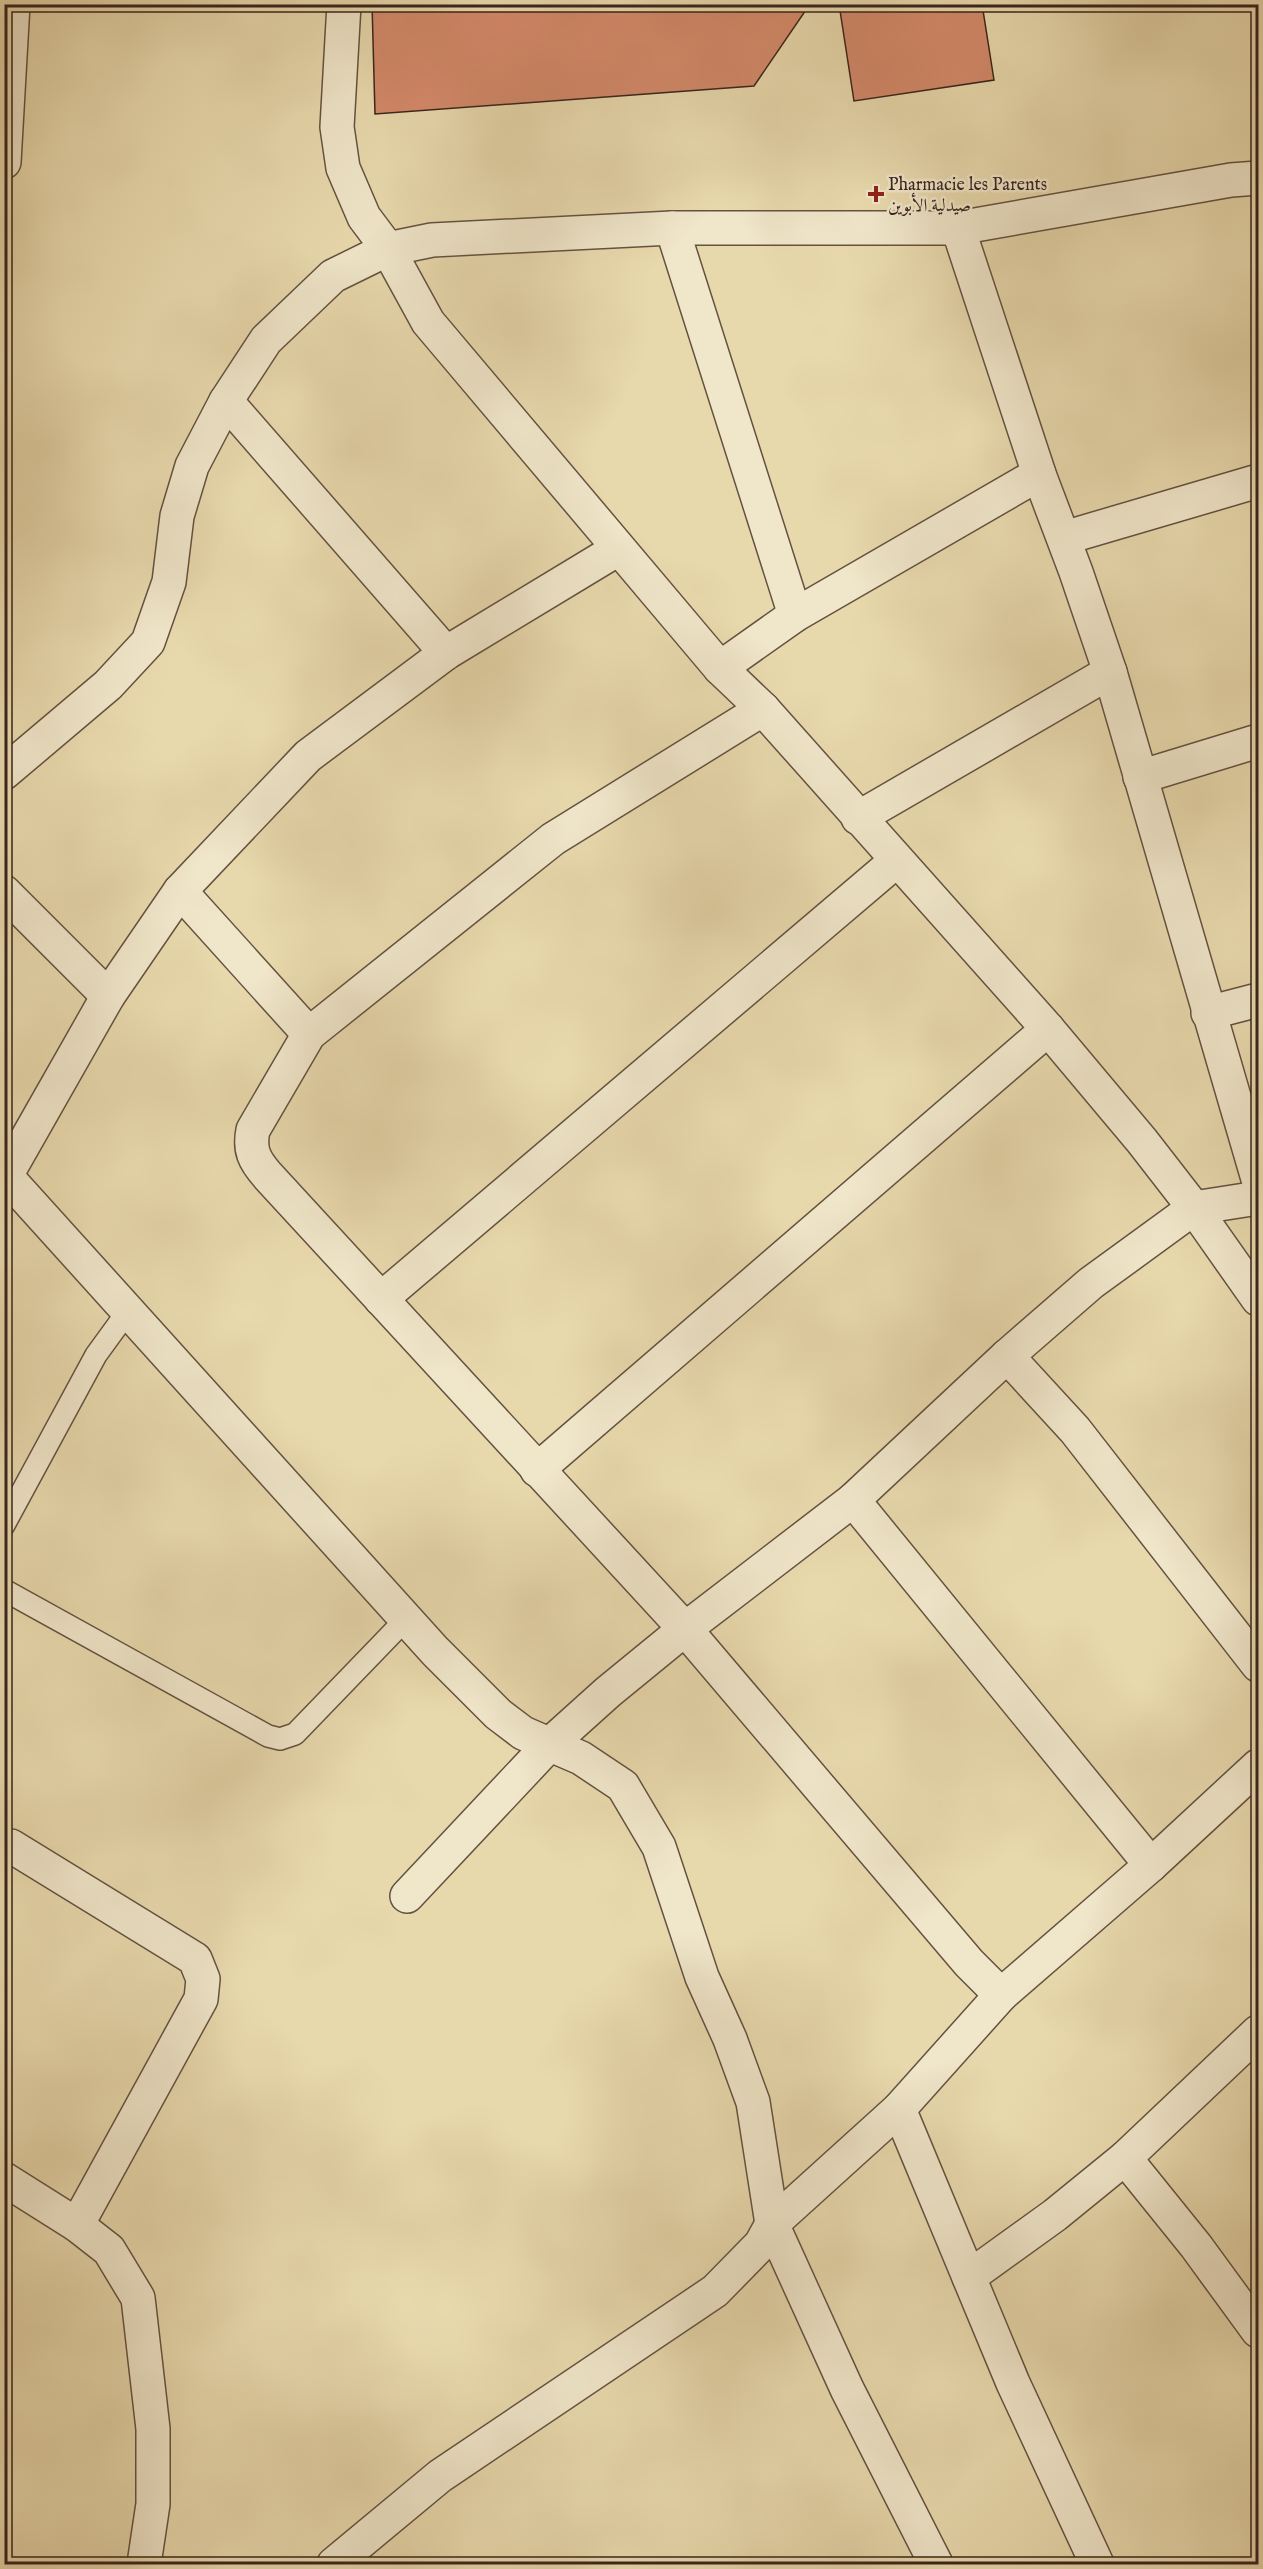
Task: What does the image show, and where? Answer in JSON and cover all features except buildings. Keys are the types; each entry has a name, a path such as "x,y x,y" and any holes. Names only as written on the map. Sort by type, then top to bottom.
{"street":[{"path":"4,162 13,4"},
{"path":"344,4 337,127 344,168 364,217 388,249 428,322 720,668 763,709 1048,1029 1194,1208 1258,1299"},
{"path":"4,772 108,685 148,642 169,582 177,516 192,466 226,401 266,340 333,276 388,249 432,240 672,228 958,228 1231,180 1258,178"},
{"path":"672,228 795,615"},
{"path":"958,228 1039,474 1064,538 1110,672 1258,1179"},
{"path":"226,401 446,653"},
{"path":"720,668 795,615 1039,474"},
{"path":"1064,538 1258,481"},
{"path":"618,549 446,653 308,756 180,891 108,996 5,1177 406,1619 498,1714 523,1733 548,1746 581,1758 623,1786 659,1847 702,1977 730,2039 753,2102 771,2224 847,2389 936,2565"},
{"path":"858,818 1110,672"},
{"path":"763,709 553,839 309,1034 252,1130 250,1146 255,1160 268,1176 684,1629 953,1945 1001,1995"},
{"path":"1140,777 1258,741"},
{"path":"381,1299 896,861"},
{"path":"180,891 309,1034"},
{"path":"4,892 108,996"},
{"path":"1208,1013 1258,1000"},
{"path":"537,1470 1048,1029"},
{"path":"407,1896 548,1746 608,1692 684,1629 853,1500 1006,1356 1091,1283 1194,1208 1258,1198"},
{"path":"1006,1356 1076,1430 1258,1665"},
{"path":"853,1500 1151,1864"},
{"path":"334,2565 440,2476 715,2291 761,2244 771,2224 899,2109 1001,1995 1151,1864 1258,1766"},
{"path":"4,1846 11,1846 195,1959 202,1979 201,1999 77,2225"},
{"path":"969,2277 1055,2215 1125,2158 1258,2032"},
{"path":"899,2109 1013,2383 1096,2565"},
{"path":"1125,2158 1196,2246 1258,2331"},
{"path":"4,2179 77,2225 109,2250 138,2298 153,2428 153,2504 144,2565"}],"lane":[{"path":"4,1525 96,1355 128,1311"},
{"path":"4,1590 268,1736 280,1739 296,1734 406,1619"}],"place":[{"name":"Pharmacie les Parents صيدلية الأبوين","path":"876,194"}]}
